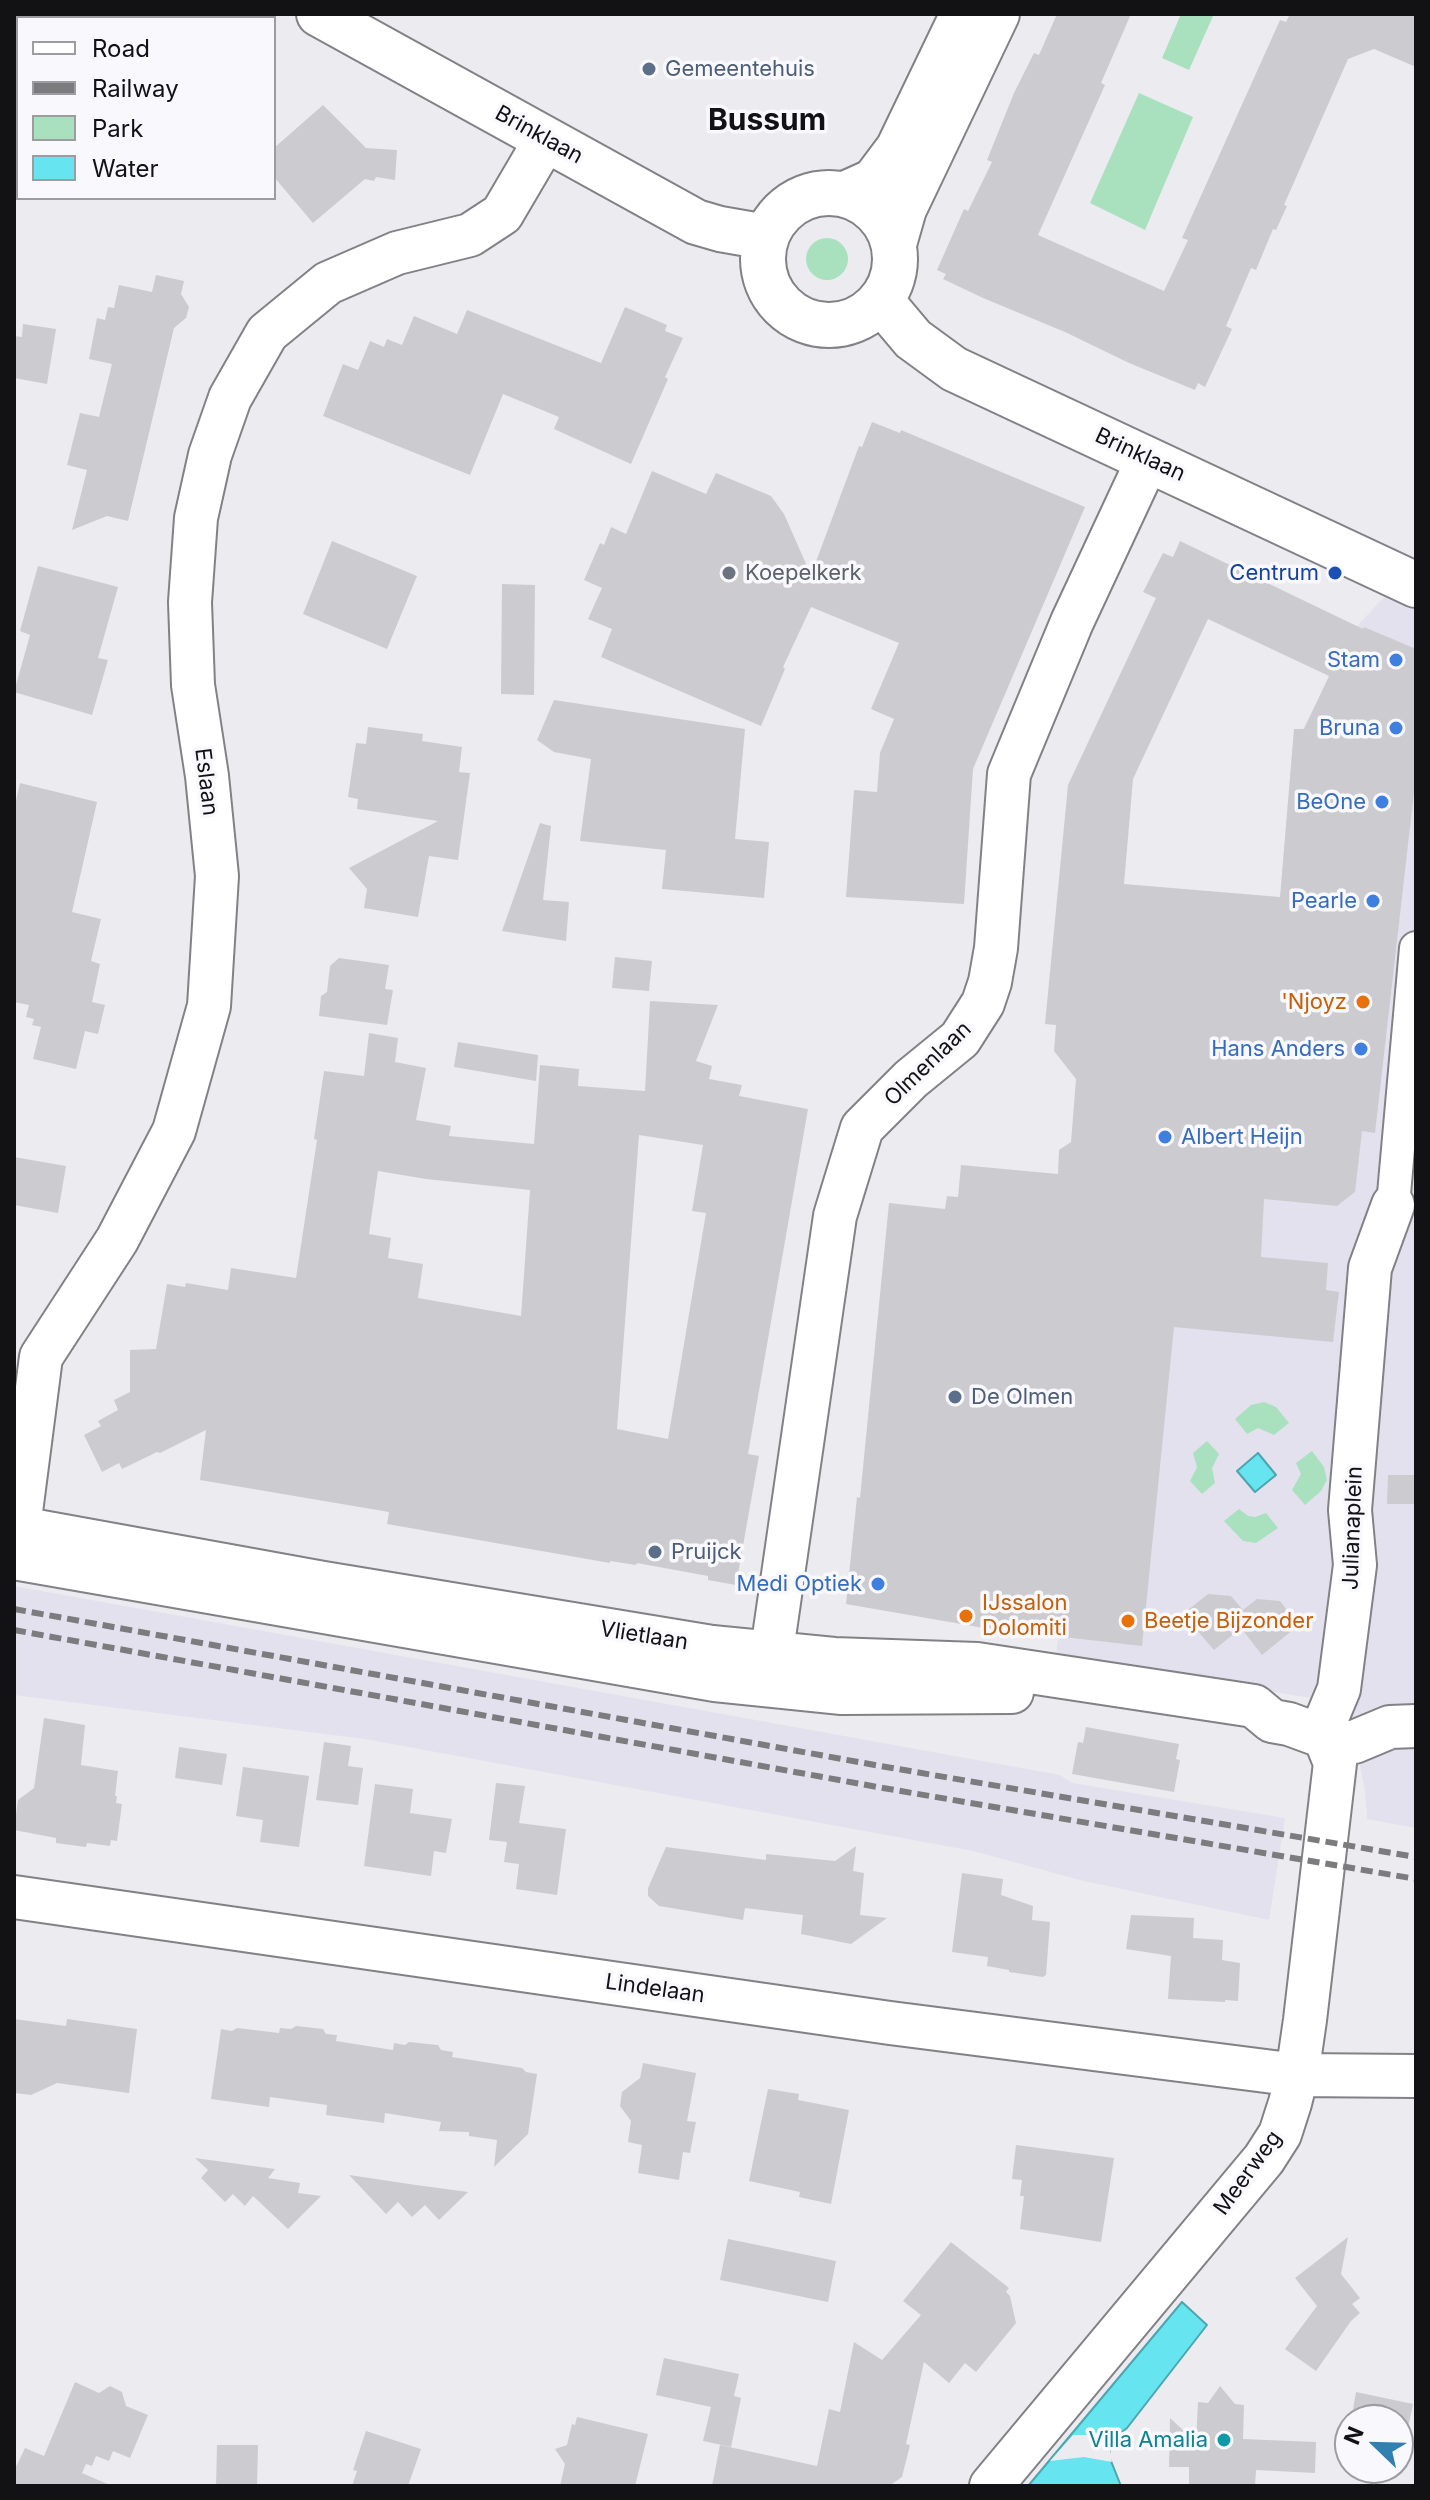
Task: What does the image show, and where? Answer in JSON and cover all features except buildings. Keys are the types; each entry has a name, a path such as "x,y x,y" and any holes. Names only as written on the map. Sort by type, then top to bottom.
{"street":[{"name":"Brinklaan","path":"319,14 696,222 766,237"},
{"path":"845,194 874,181 898,149 963,14"},
{"path":"894,244 884,221 867,204 845,194 825,192 806,196 789,205 775,219 766,237 762,258 765,279 774,298 789,314 809,323 829,326 849,323 867,314 881,301 891,283 895,264 894,244 904,209 997,14"},
{"name":"Eslaan","path":"15,1543 41,1357 117,1240 174,1131 209,1006 217,876 207,776 193,685 190,602 196,518 210,455 230,398 267,333 328,283 397,253 470,235 502,214 546,139"},
{"name":"Brinklaan","path":"881,301 913,339 954,369 1416,585"},
{"name":"Olmenlaan","path":"770,1669 835,1216 862,1128 911,1079 960,1039 983,1003 996,948 1009,774 1072,622 1148,459"},
{"path":"1393,1205 1416,948"},
{"name":"Julianaplein","path":"1325,1738 1327,1714 1336,1702 1339,1689 1355,1565 1350,1510 1370,1268 1393,1205"},
{"name":"Vlietlaan","path":"15,1543 715,1680 834,1659 977,1664 1254,1706 1272,1721 1325,1738"},
{"path":"1325,1738 1354,1742 1390,1727 1416,1726"},
{"name":"Meerweg","path":"991,2486 1264,2159 1280,2134 1297,2075 1335,1763 1325,1738"},
{"name":"Lindelaan","path":"14,1897 890,2023 1297,2075 1416,2076"}],"shaded area":[{"path":"1416,563 1416,1828 1367,1819 1358,1756 1312,1698 1056,1658 1133,885 1286,900 1302,730 1359,624"},
{"path":"14,1586 1060,1775 1072,1783 1285,1818 1269,1920 1084,1881 973,1851 365,1739 14,1695"}],"green space":[{"path":"1181,14 1214,14 1189,70 1162,58"},
{"path":"1139,93 1193,117 1145,230 1090,203"},
{"path":"827,238 842,244 848,259 842,274 827,280 812,274 806,259 812,244"},
{"path":"1264,1402 1276,1407 1289,1423 1274,1435 1258,1428 1247,1434 1235,1419 1251,1405"},
{"path":"1207,1441 1219,1454 1212,1468 1215,1483 1202,1494 1190,1481 1197,1467 1193,1453"},
{"path":"1312,1451 1324,1467 1327,1480 1321,1491 1305,1505 1292,1490 1301,1474 1296,1463"},
{"path":"1239,1509 1248,1516 1266,1513 1278,1528 1256,1543 1243,1541 1224,1521"}],"water":[{"path":"1258,1453 1276,1475 1255,1492 1237,1471"},
{"path":"1182,2302 1207,2325 1127,2428 1112,2440 1109,2456 1121,2486 1028,2486"}],"pier":[{"path":"1073,2435 1116,2435 1110,2448 1112,2462 1084,2457 1050,2461"}],"railway":[{"path":"14,1609 886,1767 1416,1857"},
{"path":"14,1630 883,1788 1416,1879"}],"place":[{"name":"Gemeentehuis","path":"649,69"},
{"name":"Koepelkerk","path":"729,573"},
{"name":"Centrum","path":"1335,573"},
{"name":"Stam","path":"1396,660"},
{"name":"Bruna","path":"1396,728"},
{"name":"BeOne","path":"1382,802"},
{"name":"Pearle","path":"1373,901"},
{"name":"'Njoyz","path":"1363,1002"},
{"name":"Hans Anders","path":"1361,1049"},
{"name":"Albert Heijn","path":"1165,1137"},
{"name":"De Olmen","path":"955,1397"},
{"name":"Pruijck","path":"655,1552"},
{"name":"Medi Optiek","path":"878,1584"},
{"name":"IJssalon Dolomiti","path":"966,1616"},
{"name":"Beetje Bijzonder","path":"1128,1621"},
{"name":"Villa Amalia","path":"1224,2440"}],"district":[{"name":"Bussum","path":"767,121"}]}
